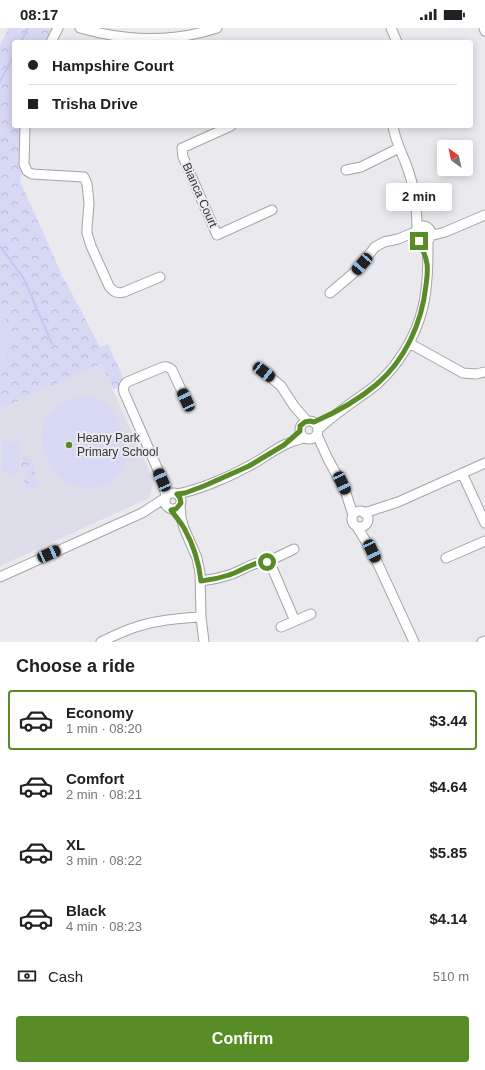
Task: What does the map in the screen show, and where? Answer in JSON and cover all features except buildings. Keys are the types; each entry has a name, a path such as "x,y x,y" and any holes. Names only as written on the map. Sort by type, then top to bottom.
{"street":[{"path":"52,40 58,28"},
{"path":"80,28 113,36 160,39 185,36 217,28"},
{"path":"391,28 395,40"},
{"path":"25,128 24,164 27,171 32,174 84,177 87,184 89,203 87,228 88,240 111,290 115,293 124,292 160,277"},
{"name":"Bianca Court","path":"226,128 182,148 183,157 217,235 272,210"},
{"path":"0,577 142,512 170,495 185,493 249,466 361,397 391,370 409,343 419,319 423,306 427,276 427,264 422,234 408,170 399,148 394,128"},
{"path":"346,170 361,167 399,148"},
{"path":"330,293 356,271 375,247 384,242 459,226 485,215"},
{"path":"409,343 463,373 476,374 485,372"},
{"path":"186,400 172,370 167,366 127,382 124,384 123,388 162,480 170,495 180,498 181,518 197,558 201,581 201,616 204,642"},
{"path":"264,372 281,386 294,406 298,417 309,430 328,459 361,519 372,551 414,642"},
{"path":"361,519 485,463"},
{"path":"462,473 485,522"},
{"path":"142,512 176,509 180,504 204,486"},
{"path":"170,495 165,505 184,528"},
{"path":"446,558 485,541"},
{"path":"201,581 220,578 258,562 267,562 294,549"},
{"path":"267,562 273,570 295,621"},
{"path":"281,628 311,614"},
{"path":"101,642 127,630 168,620 201,616"}],"shaded area":[{"name":"Heany Park Primary School","path":"101,364 154,481 149,498 0,566 0,409"}],"green space":[{"path":"9,28 58,28 52,40 12,40 12,128 25,128 24,164 20,181 62,275 100,347 108,344 125,385 113,389 101,364 0,409 0,45"},
{"path":"0,297 8,328 9,349 0,380"},
{"path":"83,396 106,404 113,412 125,436 127,456 120,473 110,483 99,487 84,488 69,484 63,480 51,467 42,443 44,423 52,411 64,402"},
{"path":"3,441 20,442 18,474 2,473"},
{"path":"25,456 34,462 33,467 40,485 32,489 27,489 23,480 28,469 22,469 21,467 22,457"}],"waterway":[{"path":"22,40 28,28"},
{"path":"0,81 12,59"},
{"path":"0,246 24,279 52,344"}],"place":[{"name":"Heany Park Primary School","path":"69,445"}],"route":[{"path":"267,562 258,562 229,575 201,581 194,550 184,528 171,510 176,509 181,503 177,494 185,493 204,486 249,466 284,445 300,431 300,426 305,422 314,422 342,409 361,397 391,370 409,343 423,306 427,264 419,241"}]}
